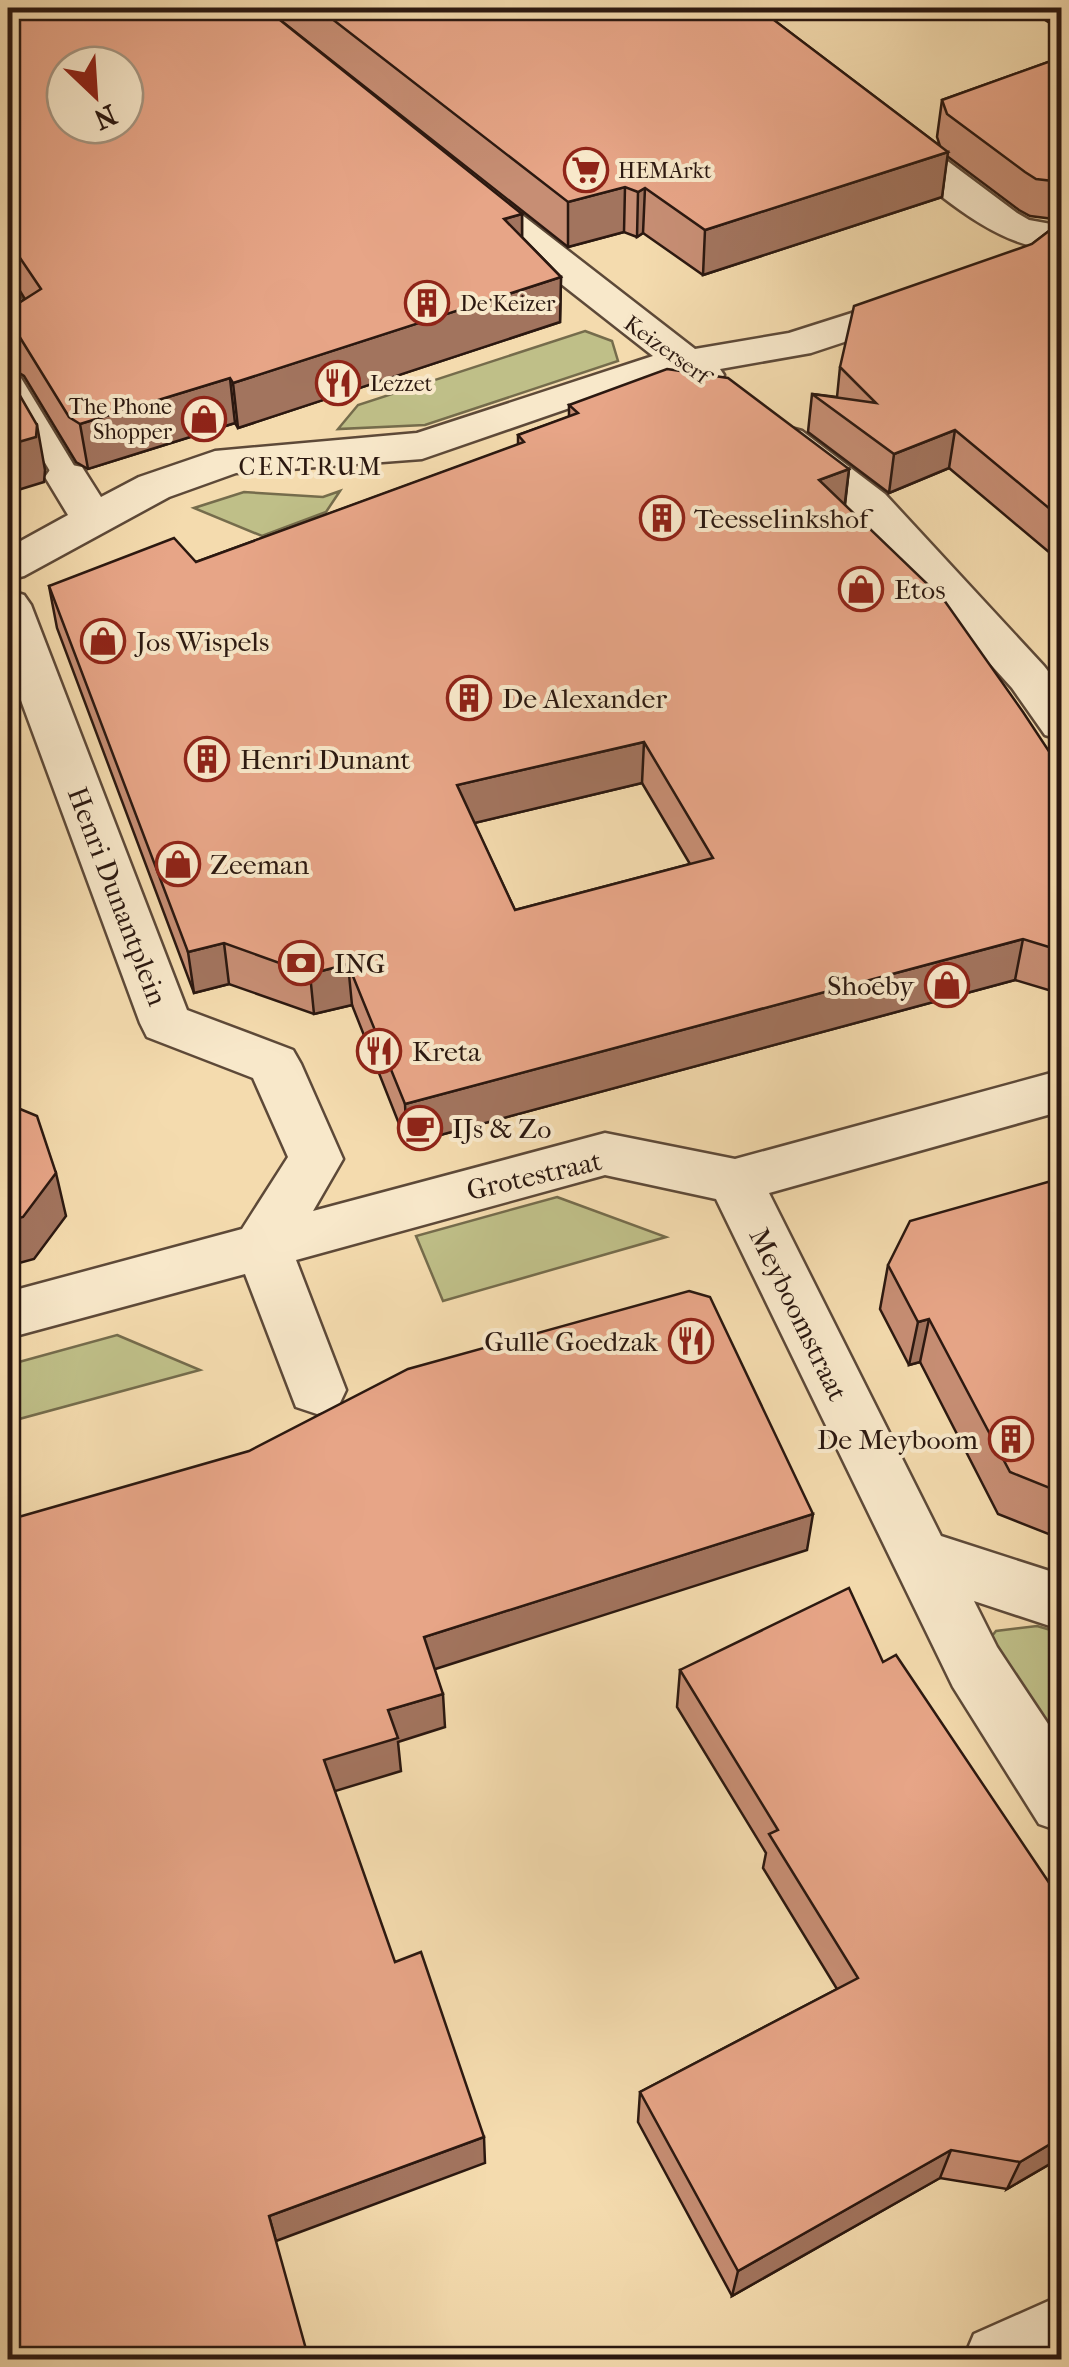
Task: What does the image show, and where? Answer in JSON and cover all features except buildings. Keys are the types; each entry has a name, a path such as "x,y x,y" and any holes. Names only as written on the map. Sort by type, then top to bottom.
{"street":[{"path":"862,114 1003,221 1018,230 1058,236"},
{"name":"Keizerserf","path":"436,166 870,504 1028,677 1062,724"},
{"path":"1010,270 1058,236"},
{"path":"8,566 154,487 230,460 422,446 637,372 796,344 948,293"},
{"path":"67,477 93,520"},
{"name":"Henri Dunantplein","path":"8,605 166,1023 274,1064 316,1158 262,1244"},
{"name":"Grotestraat","path":"8,1314 604,1154 734,1180 1062,1090"},
{"name":"Meyboomstraat","path":"734,1180 975,1668 1062,1802"},
{"path":"262,1244 318,1390"},
{"path":"917,1556 1062,1603"},
{"path":"1000,2360 1062,2332"}],"lane":[{"path":"8,298 32,334 8,349"},
{"path":"8,378 67,477"}],"green space":[{"path":"585,331 612,341 618,361 425,425 338,429 358,405"},
{"path":"340,491 326,512 262,536 194,508 244,492 323,497"},
{"path":"557,1197 666,1237 443,1301 416,1236"},
{"path":"117,1335 200,1370 8,1422 8,1365"},
{"path":"1037,1626 1061,1633 1061,1764 988,1641 996,1631"}],"place":[{"name":"HEMArkt","path":"586,170"},
{"name":"De Keizer","path":"427,303"},
{"name":"Lezzet","path":"338,383"},
{"name":"The Phone Shopper","path":"204,419"},
{"name":"Teesselinkshof","path":"662,518"},
{"name":"Etos","path":"861,589"},
{"name":"Jos Wispels","path":"103,641"},
{"name":"De Alexander","path":"469,698"},
{"name":"Henri Dunant","path":"207,759"},
{"name":"Zeeman","path":"178,864"},
{"name":"ING","path":"301,963"},
{"name":"Shoeby","path":"947,985"},
{"name":"Kreta","path":"379,1051"},
{"name":"IJs & Zo","path":"420,1128"},
{"name":"Gulle Goedzak","path":"691,1341"},
{"name":"De Meyboom","path":"1011,1439"}],"district":[{"name":"CENTRUM","path":"311,466"}]}
